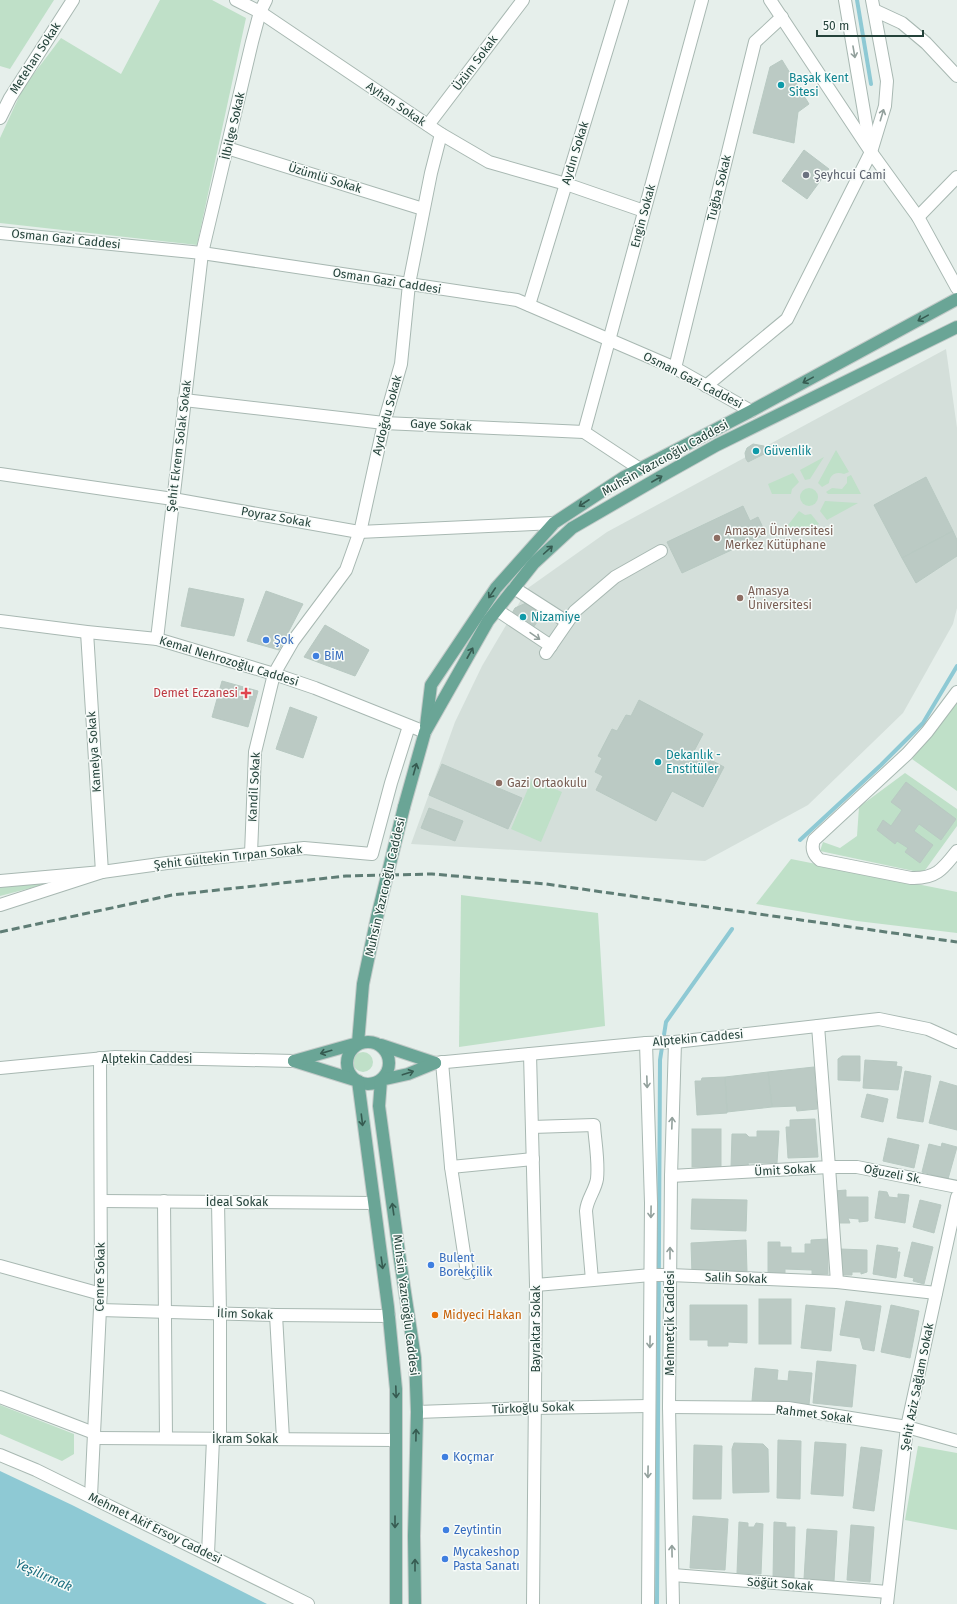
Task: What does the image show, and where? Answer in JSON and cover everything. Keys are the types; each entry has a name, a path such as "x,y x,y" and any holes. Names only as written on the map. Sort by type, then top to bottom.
{"main road":[{"name":"Muhsin Yazıcıoğlu Caddesi","path":"358,1043 363,984 377,917 404,807 425,732 431,685 496,588 554,523 624,477 751,411 957,300"},
{"name":"Muhsin Yazıcıoğlu Caddesi","path":"425,732 488,621 534,563 572,528 717,445 957,327"},
{"path":"294,1061 368,1041 438,1062"},
{"path":"358,1043 351,1050 347,1063 348,1070 358,1081"},
{"path":"381,1045 386,1050 390,1063 389,1069 381,1080"},
{"path":"294,1061 369,1084 408,1074 438,1062"},
{"name":"Muhsin Yazıcıoğlu Caddesi","path":"381,1080 379,1106 415,1358 417,1412 414,1536 415,1604"},
{"name":"Muhsin Yazıcıoğlu Caddesi","path":"358,1081 389,1316 396,1390 396,1604"}],"street":[{"name":"Metehan Sokak","path":"0,118 10,98 73,0"},
{"name":"Ayhan Sokak","path":"236,0 260,12 441,134 490,162 566,184 644,211"},
{"name":"İlbilge Sokak","path":"202,253 260,12 266,0"},
{"name":"Üzüm Sokak","path":"428,125 523,0"},
{"name":"Aydın Sokak","path":"529,305 622,0"},
{"name":"Engin Sokak","path":"584,432 702,0"},
{"path":"770,0 871,152 918,217 957,288"},
{"path":"845,0 871,152"},
{"path":"706,386 787,319 871,152 885,106 887,81 873,5"},
{"path":"873,5 902,24 926,43 957,76"},
{"name":"Tuğba Sokak","path":"675,368 755,42 782,17"},
{"name":"Aydoğdu Sokak","path":"274,674 293,642 346,570 360,532 384,423 401,364 409,284 423,209 441,134"},
{"name":"Üzümlü Sokak","path":"227,148 423,209"},
{"path":"918,217 957,177"},
{"name":"Osman Gazi Caddesi","path":"0,233 202,253 517,300 675,368 751,411"},
{"name":"Şehit Ekrem Solak Sokak","path":"156,639 202,253"},
{"name":"Gaye Sokak","path":"184,400 384,423 584,432"},
{"path":"584,432 640,469"},
{"name":"Poyraz Sokak","path":"0,474 173,499 360,532 554,523"},
{"path":"497,610 549,650 575,611 615,577 661,551"},
{"path":"514,588 567,622"},
{"name":"Kemal Nehrozoğlu Caddesi","path":"0,621 156,639 274,674 315,688 425,732"},
{"name":"Kamelya Sokak","path":"87,632 102,872"},
{"name":"Kandil Sokak","path":"251,854 255,752 274,674"},
{"path":"957,692 927,732 908,754 814,840 812,847 814,854 820,860 920,879 929,877 942,870 957,851"},
{"name":"Şehit Gültekin Tırpan Sokak","path":"0,881 102,872 304,848 372,854 391,783 409,726"},
{"path":"0,905 102,872"},
{"name":"Alptekin Caddesi","path":"438,1062 646,1043 675,1042 879,1019 928,1029 957,1042"},
{"name":"Ümit Sokak","path":"671,1176 829,1167 818,1026"},
{"name":"Mehmetçik Caddesi","path":"673,1604 669,1407 671,1176 675,1042"},
{"name":"Mehmetçik Caddesi","path":"646,1043 651,1204 648,1604"},
{"name":"Bayraktar Sokak","path":"530,1054 536,1285 533,1604"},
{"name":"Alptekin Caddesi","path":"0,1068 123,1057 294,1061"},
{"name":"Cemre Sokak","path":"91,1496 101,1294 100,1058"},
{"path":"438,1062 451,1167 467,1273"},
{"path":"532,1126 594,1125 597,1177 595,1189 588,1201 586,1211 592,1280"},
{"path":"451,1167 533,1159"},
{"path":"829,1167 837,1282"},
{"name":"Oğuzeli Sk.","path":"829,1167 857,1168 957,1187"},
{"name":"Şehit Aziz Sağlam Sokak","path":"888,1598 908,1427 936,1293 954,1225 957,1197"},
{"name":"İdeal Sokak","path":"101,1201 374,1203"},
{"path":"164,1201 166,1438"},
{"path":"208,1554 216,1439 220,1313 218,1202"},
{"path":"0,1266 101,1294"},
{"name":"Salih Sokak","path":"536,1285 651,1275 670,1275 837,1282 936,1293"},
{"name":"İlim Sokak","path":"100,1310 276,1315 389,1316"},
{"path":"276,1315 283,1439"},
{"path":"0,1396 94,1435"},
{"name":"Türkoğlu Sokak","path":"417,1412 649,1406"},
{"name":"Rahmet Sokak","path":"669,1407 788,1408 908,1427 957,1441"},
{"name":"İkram Sokak","path":"94,1435 216,1439 396,1440"},
{"name":"Mehmet Akif Ersoy Caddesi","path":"0,1455 91,1496 308,1604"},
{"name":"Söğüt Sokak","path":"673,1575 888,1598"}],"shaded area":[{"name":"Amasya Üniversitesi","path":"946,349 957,428 957,608 953,624 903,713 808,805 705,861 411,844 455,722 482,666 528,588 607,532"}],"green space":[{"path":"0,0 54,0 10,69 0,66"},
{"path":"160,0 212,0 246,18 197,245 0,223 0,138 23,88 61,38 121,74"},
{"path":"836,450 849,472 844,474 834,474 830,478 829,483 822,487 818,483"},
{"path":"824,457 810,479 805,480 800,470"},
{"path":"793,473 799,482 792,489 791,494 772,494 768,484"},
{"path":"851,475 861,494 828,494 826,492 832,488 842,489 847,483 847,477"},
{"path":"809,488 815,491 818,497 815,503 809,506 803,503 800,497 803,491"},
{"path":"825,501 858,503 827,520 820,511"},
{"path":"799,511 805,515 811,514 819,524 797,536 788,525"},
{"path":"957,701 957,791 912,759"},
{"path":"905,773 957,809 957,826 923,873 820,851 823,842 840,848 857,836 859,807"},
{"path":"532,779 562,792 541,842 511,829"},
{"path":"791,859 957,892 957,933 857,921 756,904"},
{"path":"73,877 0,896 0,886"},
{"path":"461,895 598,913 605,1026 459,1047"},
{"path":"359,1052 367,1052 373,1058 373,1066 367,1072 359,1072 353,1066 353,1058"},
{"path":"0,1405 74,1434 74,1454 62,1461 0,1434"},
{"path":"918,1446 957,1453 957,1530 905,1520"}],"water":[{"name":"Yeşilırmak","path":"0,1471 72,1505 267,1604 0,1604"}],"building":[{"name":"Başak Kent Sitesi","path":"782,60 809,104 798,112 794,143 753,133 770,67"},
{"name":"Şeyhcui Cami","path":"804,150 829,169 807,199 782,181"},
{"name":"Güvenlik","path":"753,444 764,446 766,453 748,462 745,453 747,448"},
{"path":"926,477 953,531 902,558 874,505"},
{"name":"Amasya Üniversitesi Merkez Kütüphane","path":"743,506 750,521 758,517 766,534 682,573 667,542"},
{"path":"953,531 957,540 957,556 916,583 902,558"},
{"path":"189,588 244,599 234,636 181,626"},
{"path":"266,591 303,604 279,650 247,641"},
{"name":"Nizamiye","path":"526,603 531,604 539,610 533,619 537,622 531,631 511,615 515,608"},
{"path":"325,625 369,650 355,676 304,657"},
{"path":"222,681 258,691 248,727 212,717"},
{"name":"Dekanlık - Enstitüler","path":"639,700 703,734 694,751 724,767 703,807 672,791 656,821 596,790 603,776 595,772 602,758 598,756 612,729 617,731 626,715 631,716"},
{"path":"290,707 317,717 303,758 276,749"},
{"path":"442,764 522,798 508,829 429,795"},
{"path":"906,782 956,819 941,840 919,824 914,831 933,845 920,863 905,852 908,848 897,841 895,844 877,830 883,820 891,826 902,810 891,802"},
{"path":"429,808 463,821 455,841 421,828"},
{"path":"842,1056 860,1056 860,1081 838,1080 838,1059"},
{"path":"865,1060 897,1062 896,1066 902,1067 898,1090 863,1088"},
{"path":"814,1067 817,1109 797,1111 796,1106 772,1107 768,1072"},
{"path":"905,1071 931,1076 923,1122 897,1118"},
{"path":"768,1072 772,1107 727,1112 725,1077"},
{"path":"725,1077 727,1113 697,1115 695,1081 701,1081 702,1078"},
{"path":"940,1081 957,1086 957,1130 929,1123"},
{"path":"867,1094 888,1099 883,1122 861,1117"},
{"path":"815,1119 818,1157 788,1158 786,1127 790,1127 790,1120"},
{"path":"692,1129 721,1129 721,1167 692,1167"},
{"path":"757,1131 779,1131 777,1163 748,1163 749,1168 731,1168 732,1134 746,1134 749,1137 757,1137"},
{"path":"888,1138 919,1145 914,1168 883,1161"},
{"path":"942,1143 957,1147 948,1179 922,1172 929,1144 941,1147"},
{"path":"846,1190 846,1197 868,1197 868,1221 859,1222 859,1219 848,1218 850,1223 835,1223 834,1191"},
{"path":"879,1191 887,1192 889,1197 898,1198 898,1194 909,1195 905,1223 875,1218"},
{"path":"692,1199 747,1200 746,1231 691,1229"},
{"path":"920,1200 941,1205 934,1233 913,1227"},
{"path":"828,1239 828,1274 812,1274 812,1270 785,1269 785,1274 768,1274 768,1242 780,1242 780,1247 791,1247 791,1253 805,1253 805,1244 811,1244 811,1240"},
{"path":"746,1240 747,1271 692,1274 691,1243"},
{"path":"912,1242 933,1247 924,1284 913,1281 914,1278 904,1276"},
{"path":"877,1245 898,1248 897,1252 900,1252 896,1278 873,1274"},
{"path":"840,1249 867,1250 867,1272 861,1274 861,1272 852,1272 852,1275 840,1275"},
{"path":"759,1299 791,1299 791,1344 759,1344"},
{"path":"846,1301 881,1306 874,1351 863,1349 860,1338 840,1335"},
{"path":"690,1305 747,1305 747,1343 728,1342 728,1346 708,1346 708,1340 690,1340"},
{"path":"806,1305 835,1308 831,1351 801,1348"},
{"path":"891,1305 919,1311 910,1358 881,1352"},
{"path":"817,1361 856,1365 852,1407 813,1403"},
{"path":"755,1368 778,1370 777,1380 788,1381 789,1371 812,1373 809,1405 752,1401"},
{"path":"778,1440 801,1441 800,1499 777,1498"},
{"path":"815,1442 846,1444 843,1496 811,1494"},
{"path":"734,1443 763,1444 768,1449 769,1492 733,1493 732,1449"},
{"path":"694,1445 722,1446 721,1499 693,1499"},
{"path":"861,1447 882,1450 874,1511 853,1508"},
{"path":"693,1516 728,1519 725,1570 690,1568"},
{"path":"739,1522 748,1523 748,1527 754,1527 756,1523 763,1524 761,1574 737,1573"},
{"path":"774,1522 786,1523 786,1527 795,1527 794,1578 773,1578"},
{"path":"851,1525 874,1527 870,1582 847,1580"},
{"path":"807,1529 837,1531 834,1581 804,1579"}],"waterway":[{"path":"857,0 871,84"},
{"path":"800,840 881,765 923,723 957,666"},
{"path":"657,1604 660,1060 666,1022 732,929"}],"railway":[{"path":"0,932 172,895 346,876 432,874 546,884 957,942"}],"place":[{"name":"Başak Kent Sitesi","path":"781,85"},
{"name":"Şeyhcui Cami","path":"806,175"},
{"name":"Güvenlik","path":"756,451"},
{"name":"Amasya Üniversitesi Merkez Kütüphane","path":"717,538"},
{"name":"Amasya Üniversitesi","path":"740,598"},
{"name":"Nizamiye","path":"523,617"},
{"name":"Şok","path":"266,640"},
{"name":"BİM","path":"316,656"},
{"name":"Demet Eczanesi","path":"246,693"},
{"name":"Dekanlık - Enstitüler","path":"658,762"},
{"name":"Gazi Ortaokulu","path":"499,783"},
{"name":"Bulent Borekçilik","path":"431,1265"},
{"name":"Midyeci Hakan","path":"435,1315"},
{"name":"Koçmar","path":"445,1457"},
{"name":"Zeytintin","path":"446,1530"},
{"name":"Mycakeshop Pasta Sanatı","path":"445,1559"}]}
